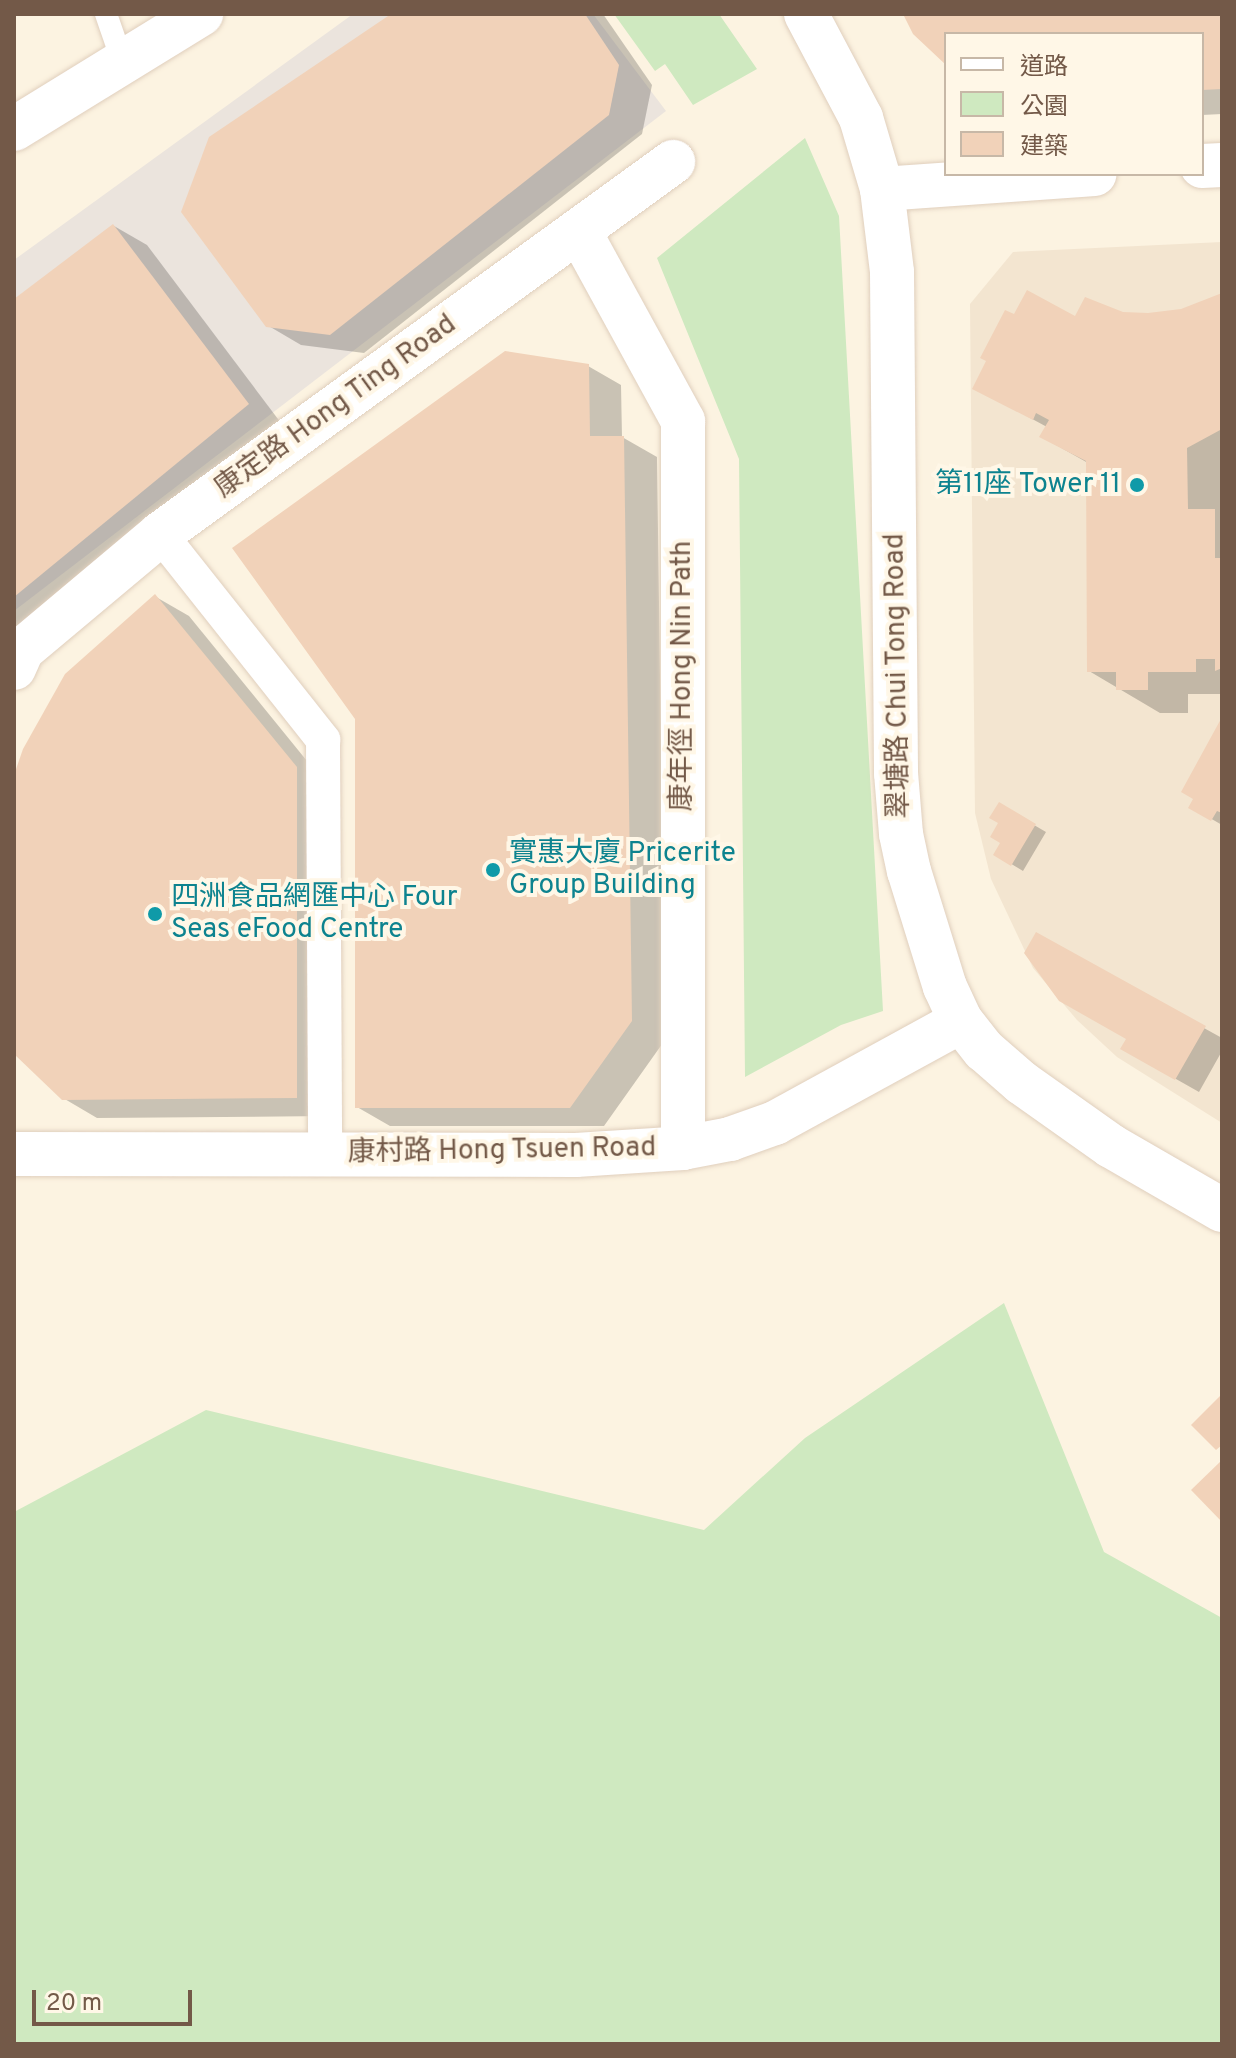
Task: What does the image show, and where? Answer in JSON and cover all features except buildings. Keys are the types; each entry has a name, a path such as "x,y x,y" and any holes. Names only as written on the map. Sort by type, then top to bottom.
{"street":[{"path":"14,129 201,14"},
{"name":"翠塘路 Chui Tong Road","path":"806,14 861,118 882,189 892,272 896,773 901,834 922,916 945,987 961,1021 984,1050 1076,1123 1222,1210"},
{"name":"康定路 Hong Ting Road","path":"14,668 22,650 160,534 673,162"},
{"path":"882,189 1066,176"},
{"name":"康年徑 Hong Nin Path","path":"579,231 683,421 683,1148"},
{"path":"160,534 323,740 325,1154"},
{"name":"康村路 Hong Tsuen Road","path":"14,1154 576,1155 683,1148 730,1139 775,1123 961,1021"}],"lane":[{"path":"106,14 123,63"}],"shaded area":[{"path":"353,14 593,14 666,111 14,611 14,260"},
{"path":"1222,242 1222,1123 1117,1057 1077,1020 1033,968 991,879 975,813 970,304 1013,252"}],"green space":[{"path":"614,14 719,14 757,69 693,105 665,64 655,71"},
{"path":"805,138 839,216 883,1011 841,1025 745,1077 739,459 657,258"},
{"path":"1004,1303 1104,1552 1222,1618 1222,2044 14,2044 14,1512 206,1410 704,1530 805,1438"}],"place":[{"name":"第11座 Tower 11","path":"1137,485"},
{"name":"實惠大廈 Pricerite Group Building","path":"493,870"},
{"name":"四洲食品網匯中心 Four Seas eFood Centre","path":"155,914"}]}
